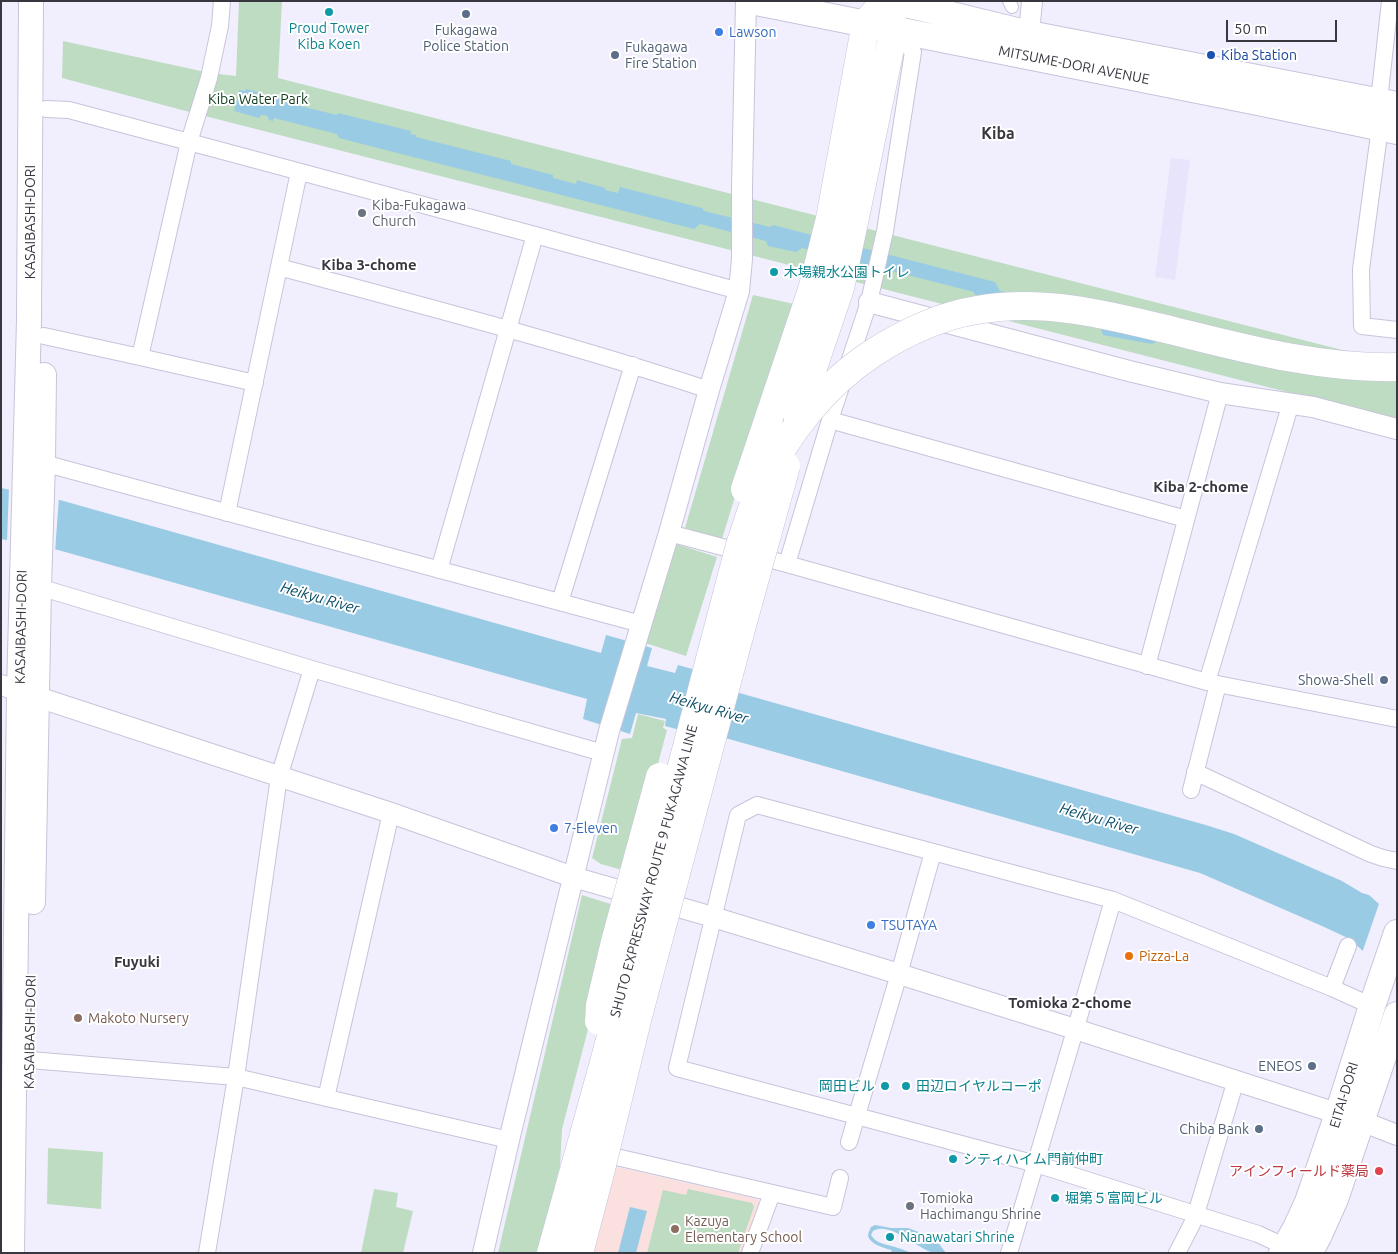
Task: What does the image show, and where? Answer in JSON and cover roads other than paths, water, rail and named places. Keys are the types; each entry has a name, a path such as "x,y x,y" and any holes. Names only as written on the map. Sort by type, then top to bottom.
{"highway":[{"path":"579,1253 637,1020 805,391 840,288 842,220 866,23 885,1"},
{"path":"605,1059 598,1031 600,1005 615,942 696,639 812,290 842,220 894,29 885,1"},
{"name":"SHUTO EXPRESSWAY ROUTE 9 FUKAGAWA LINE","path":"551,1253 605,1059 740,546 751,512 768,472 816,402 841,378 878,350 898,339 928,325 975,310 1002,307 1050,307 1099,313 1244,348 1310,361 1356,366 1397,367"},
{"name":"SHUTO EXPRESSWAY ROUTE 9 FUKAGAWA LINE","path":"570,1253 633,984 722,634 756,512 779,461 797,432 818,404 855,368 891,343 939,322 976,311 1002,308 1054,308 1099,314 1287,358 1337,366 1397,367"}],"main road":[{"name":"KASAIBASHI-DORI","path":"31,1 29,320 37,477"},
{"name":"KASAIBASHI-DORI","path":"12,1253 19,691 37,477 44,336 47,1"},
{"name":"MITSUME-DORI AVENUE","path":"752,1 1389,129"},
{"name":"MITSUME-DORI AVENUE","path":"890,1 1029,34 1388,103"},
{"name":"KASAIBASHI-DORI","path":"19,691 39,587 31,558"},
{"name":"EITAI-DORI","path":"1292,1251 1318,1237 1329,1215 1372,1006 1397,933"},
{"name":"EITAI-DORI","path":"1350,1117 1397,1015"},
{"name":"KASAIBASHI-DORI","path":"15,1053 28,1253"}],"street":[{"path":"140,357 189,142 208,78 220,26 222,1"},
{"path":"483,1253 603,753 739,292 742,259 746,1"},
{"path":"1029,34 1032,1"},
{"path":"1388,103 1390,1"},
{"path":"787,564 830,420 869,302 886,231 913,52 894,29"},
{"path":"46,108 69,110 535,235 739,292"},
{"path":"1389,129 1361,269 1362,326 1397,330"},
{"path":"228,513 299,172"},
{"path":"439,570 535,235"},
{"path":"279,267 508,329 633,365 709,390"},
{"path":"869,302 1129,371 1220,393 1313,407 1397,429"},
{"path":"44,336 254,383"},
{"path":"560,602 633,365"},
{"path":"1147,666 1220,393"},
{"path":"1191,790 1212,683 1292,404"},
{"path":"830,420 1186,520"},
{"path":"37,477 228,513 641,624"},
{"path":"669,533 787,564 1212,683 1397,719"},
{"path":"39,587 312,669 603,753"},
{"path":"208,1253 236,1078 279,777 312,669"},
{"path":"19,691 391,813 573,877 713,917 1076,1029 1350,1117 1397,1135"},
{"path":"1195,772 1371,854 1397,861"},
{"path":"1292,1251 1258,1234 1036,1164 677,1068 738,815 757,805 1113,900 1332,988 1372,1006"},
{"path":"326,1098 391,813"},
{"path":"849,1142 933,852"},
{"path":"1009,1253 1113,900"},
{"path":"1332,988 1348,946"},
{"path":"15,1053 236,1078 509,1140"},
{"path":"1177,1253 1196,1214 1236,1080"},
{"path":"612,1156 833,1207 840,1178"},
{"path":"750,1253 772,1194"}],"water":[{"path":"246,89 265,94 264,97 268,98 270,95 284,99 284,102 411,131 410,134 416,135 416,137 511,161 511,164 553,175 553,178 576,184 577,180 618,193 620,187 702,208 704,211 770,227 773,225 995,282 1000,291 1313,356 1309,375 1294,371 1276,362 1268,368 1227,359 1223,352 1162,339 1152,344 1103,335 1100,327 974,294 974,292 802,248 796,252 768,246 766,241 700,224 694,229 339,138 337,134 274,118 273,121 269,120 265,115 261,115 259,118 234,111 239,90 245,91"},
{"name":"Heikyu River","path":"1,488 60,500 601,653 606,635 652,648 647,666 675,673 678,665 739,682 736,692 1234,834 1342,881 1369,895 1397,920 1397,983 1350,939 1200,873 722,737 721,741 665,726 666,719 636,713 630,734 583,719 587,699 58,550 1,539"},
{"path":"630,1207 647,1211 636,1253 618,1253"},
{"path":"875,1225 891,1228 908,1228 924,1234 937,1241 946,1253 935,1253 927,1250 888,1230 880,1229 873,1231 871,1235 876,1241 911,1253 892,1253 891,1250 869,1239 870,1229"}],"place":[{"name":"Proud Tower Kiba Koen","path":"329,12"},
{"name":"Fukagawa Police Station","path":"466,14"},
{"name":"Lawson","path":"719,32"},
{"name":"Fukagawa Fire Station","path":"615,55"},
{"name":"Kiba Station","path":"1211,55"},
{"name":"Kiba-Fukagawa Church","path":"362,213"},
{"name":"木場親水公園トイレ","path":"774,272"},
{"name":"Showa-Shell","path":"1384,680"},
{"name":"7-Eleven","path":"554,828"},
{"name":"TSUTAYA","path":"871,925"},
{"name":"Pizza-La","path":"1129,956"},
{"name":"Makoto Nursery","path":"78,1018"},
{"name":"ENEOS","path":"1312,1066"},
{"name":"岡田ビル","path":"885,1086"},
{"name":"田辺ロイヤルコーポ","path":"906,1086"},
{"name":"Chiba Bank","path":"1259,1129"},
{"name":"シティハイム門前仲町","path":"953,1159"},
{"name":"アインフィールド薬局","path":"1379,1171"},
{"name":"堀第５富岡ビル","path":"1055,1198"},
{"name":"Tomioka Hachimangu Shrine","path":"910,1206"},
{"name":"Kazuya Elementary School","path":"675,1229"},
{"name":"Nanawatari Shrine","path":"890,1237"}],"district":[{"name":"Kiba","path":"998,134"},
{"name":"Kiba 3-chome","path":"369,265"},
{"name":"Kiba 2-chome","path":"1201,487"},
{"name":"Fuyuki","path":"137,962"},
{"name":"Tomioka 2-chome","path":"1070,1003"}],"park label":[{"name":"Kiba Water Park","path":"258,99"}]}
